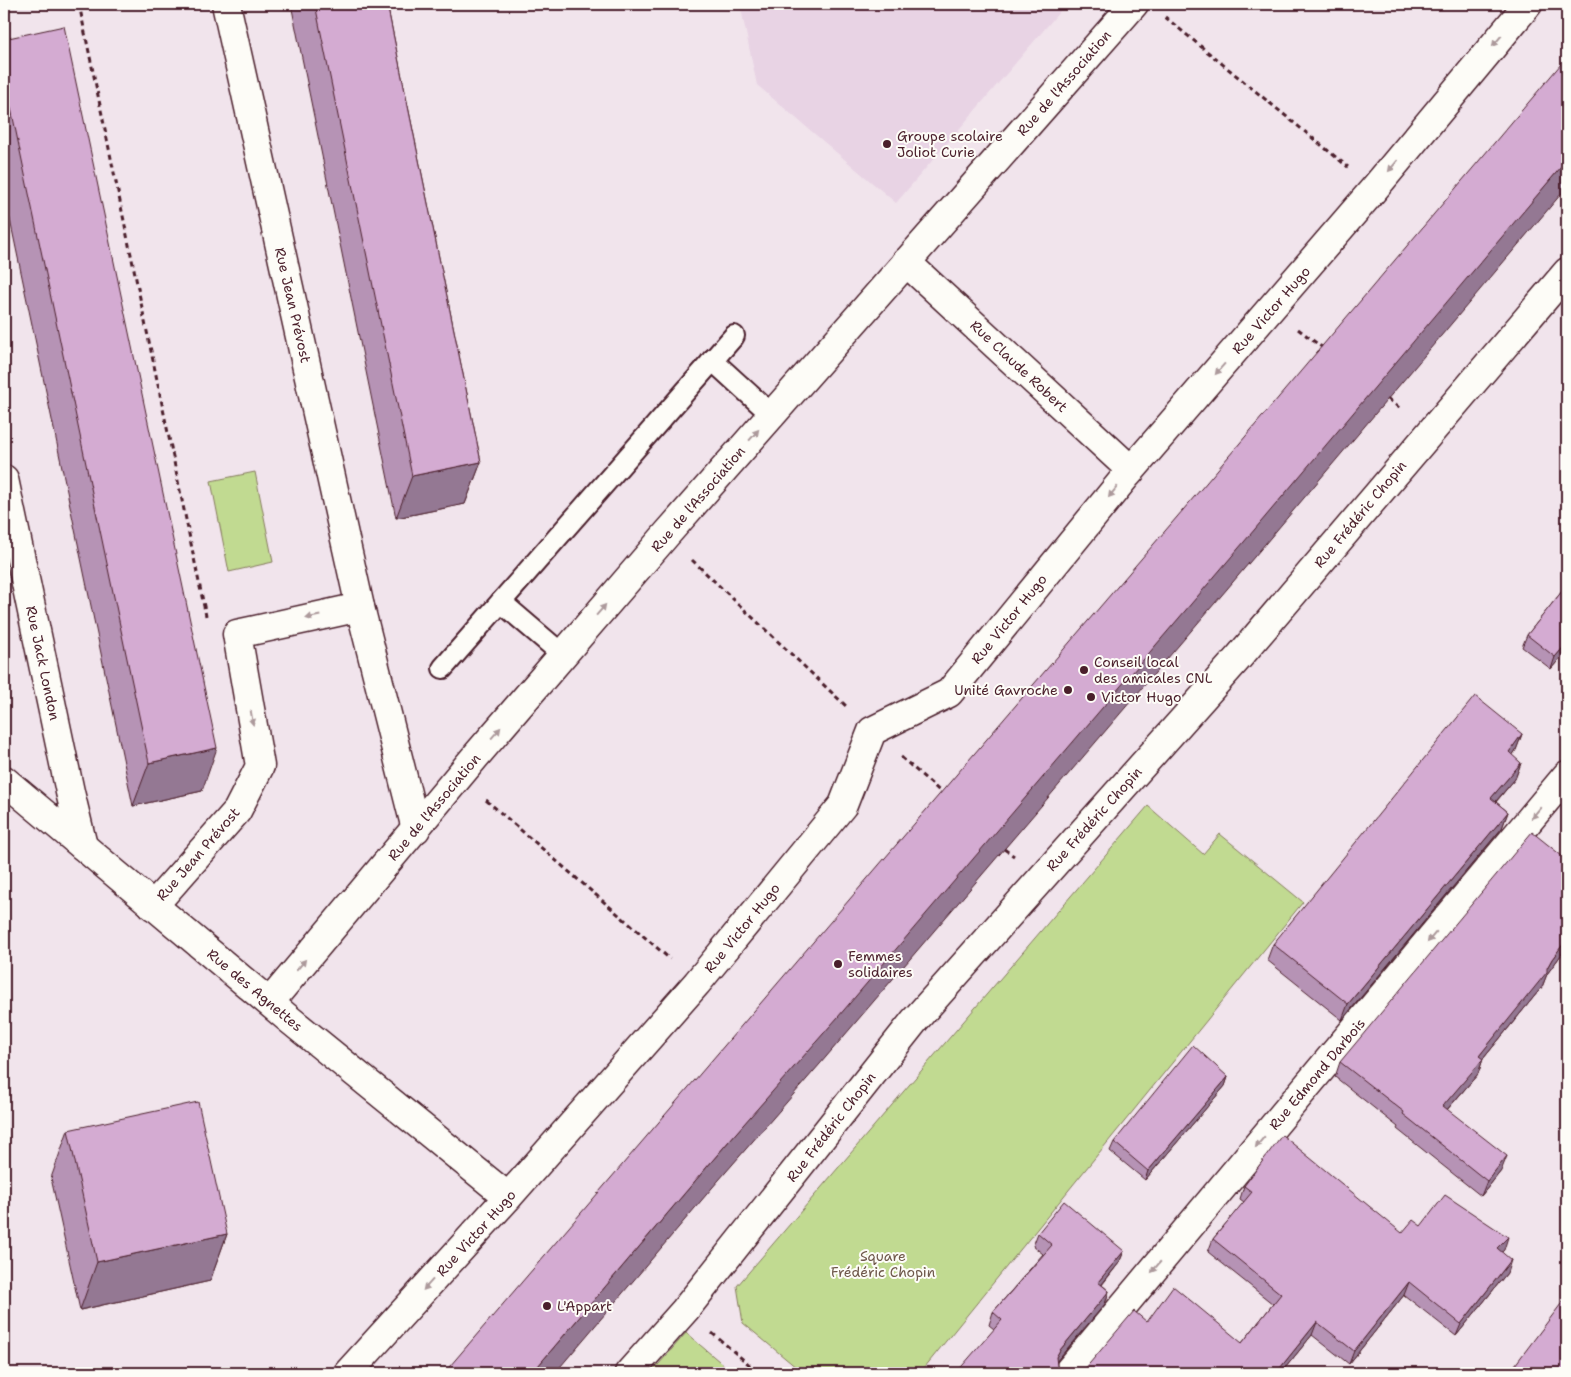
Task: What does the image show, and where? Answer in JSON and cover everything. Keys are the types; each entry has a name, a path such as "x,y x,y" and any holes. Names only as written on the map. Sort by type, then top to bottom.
{"street":[{"name":"Rue Jean Prévost","path":"226,4 360,607 416,829"},
{"name":"Rue de l'Association","path":"270,1002 459,776 666,535 1134,4"},
{"name":"Rue Victor Hugo","path":"348,1373 508,1197 697,983 843,805 872,731 949,693 1131,470 1273,309 1528,4"},
{"name":"Rue Claude Robert","path":"906,262 1131,470"},
{"name":"Rue Frédéric Chopin","path":"629,1373 685,1310 915,1020 1239,657 1567,272"},
{"name":"Rue Jack London","path":"4,479 83,846"},
{"name":"Rue Jean Prévost","path":"153,906 237,811 260,766 237,634 360,607"},
{"name":"Rue Edmond Darbois","path":"1066,1373 1567,775"},
{"name":"Rue des Agnettes","path":"4,780 153,906 508,1197"}],"lane":[{"path":"443,668 734,336"},
{"path":"712,360 772,415"},
{"path":"501,602 563,655"}],"path":[{"path":"79,4 206,620"},
{"path":"1161,13 1374,189"},
{"path":"1273,309 1327,352"},
{"path":"666,535 872,731 948,798"},
{"path":"459,776 697,983"},
{"path":"685,1310 759,1373"}],"shaded area":[{"name":"Groupe scolaire Joliot Curie","path":"740,4 1066,4 896,203 757,85"}],"green space":[{"path":"255,472 273,562 229,572 211,481"},
{"name":"Square Frédéric Chopin","path":"1148,806 1203,854 1220,834 1303,902 920,1373 803,1373 743,1323 737,1286"},
{"path":"686,1333 733,1373 651,1373"}],"building":[{"path":"315,4 387,4 481,462 412,476"},
{"path":"64,26 217,748 149,763 4,75 4,39"},
{"name":"Victor Hugo","path":"1567,57 1567,160 1244,542 532,1373 444,1373 1201,489"},
{"path":"1567,585 1567,643 1555,657 1527,635"},
{"path":"1475,696 1522,734 1509,752 1521,763 1491,798 1508,812 1348,1004 1273,944"},
{"path":"1532,832 1567,860 1567,939 1552,959 1547,972 1479,1056 1483,1059 1443,1106 1507,1156 1487,1181 1340,1062"},
{"path":"1193,1045 1228,1077 1148,1171 1114,1142"},
{"path":"198,1102 227,1234 97,1262 68,1130"},
{"path":"1282,1135 1402,1233 1413,1220 1421,1226 1445,1195 1508,1237 1497,1248 1511,1260 1461,1324 1409,1282 1354,1351 1317,1322 1276,1373 1079,1373 1084,1370 1134,1311 1147,1322 1173,1286 1242,1343 1281,1294 1213,1239 1252,1192 1244,1186"},
{"path":"1064,1201 1124,1251 1098,1282 1109,1291 1056,1357 1057,1366 1064,1373 956,1373 1002,1320 993,1312 1052,1245 1038,1233"},
{"path":"1567,1296 1567,1373 1509,1373"}],"place":[{"name":"Groupe scolaire Joliot Curie","path":"887,144"},
{"name":"Conseil local des amicales CNL","path":"1084,670"},
{"name":"Unité Gavroche","path":"1068,690"},
{"name":"Victor Hugo","path":"1091,697"},
{"name":"Femmes solidaires","path":"838,964"},
{"name":"L'Appart","path":"547,1306"}]}
